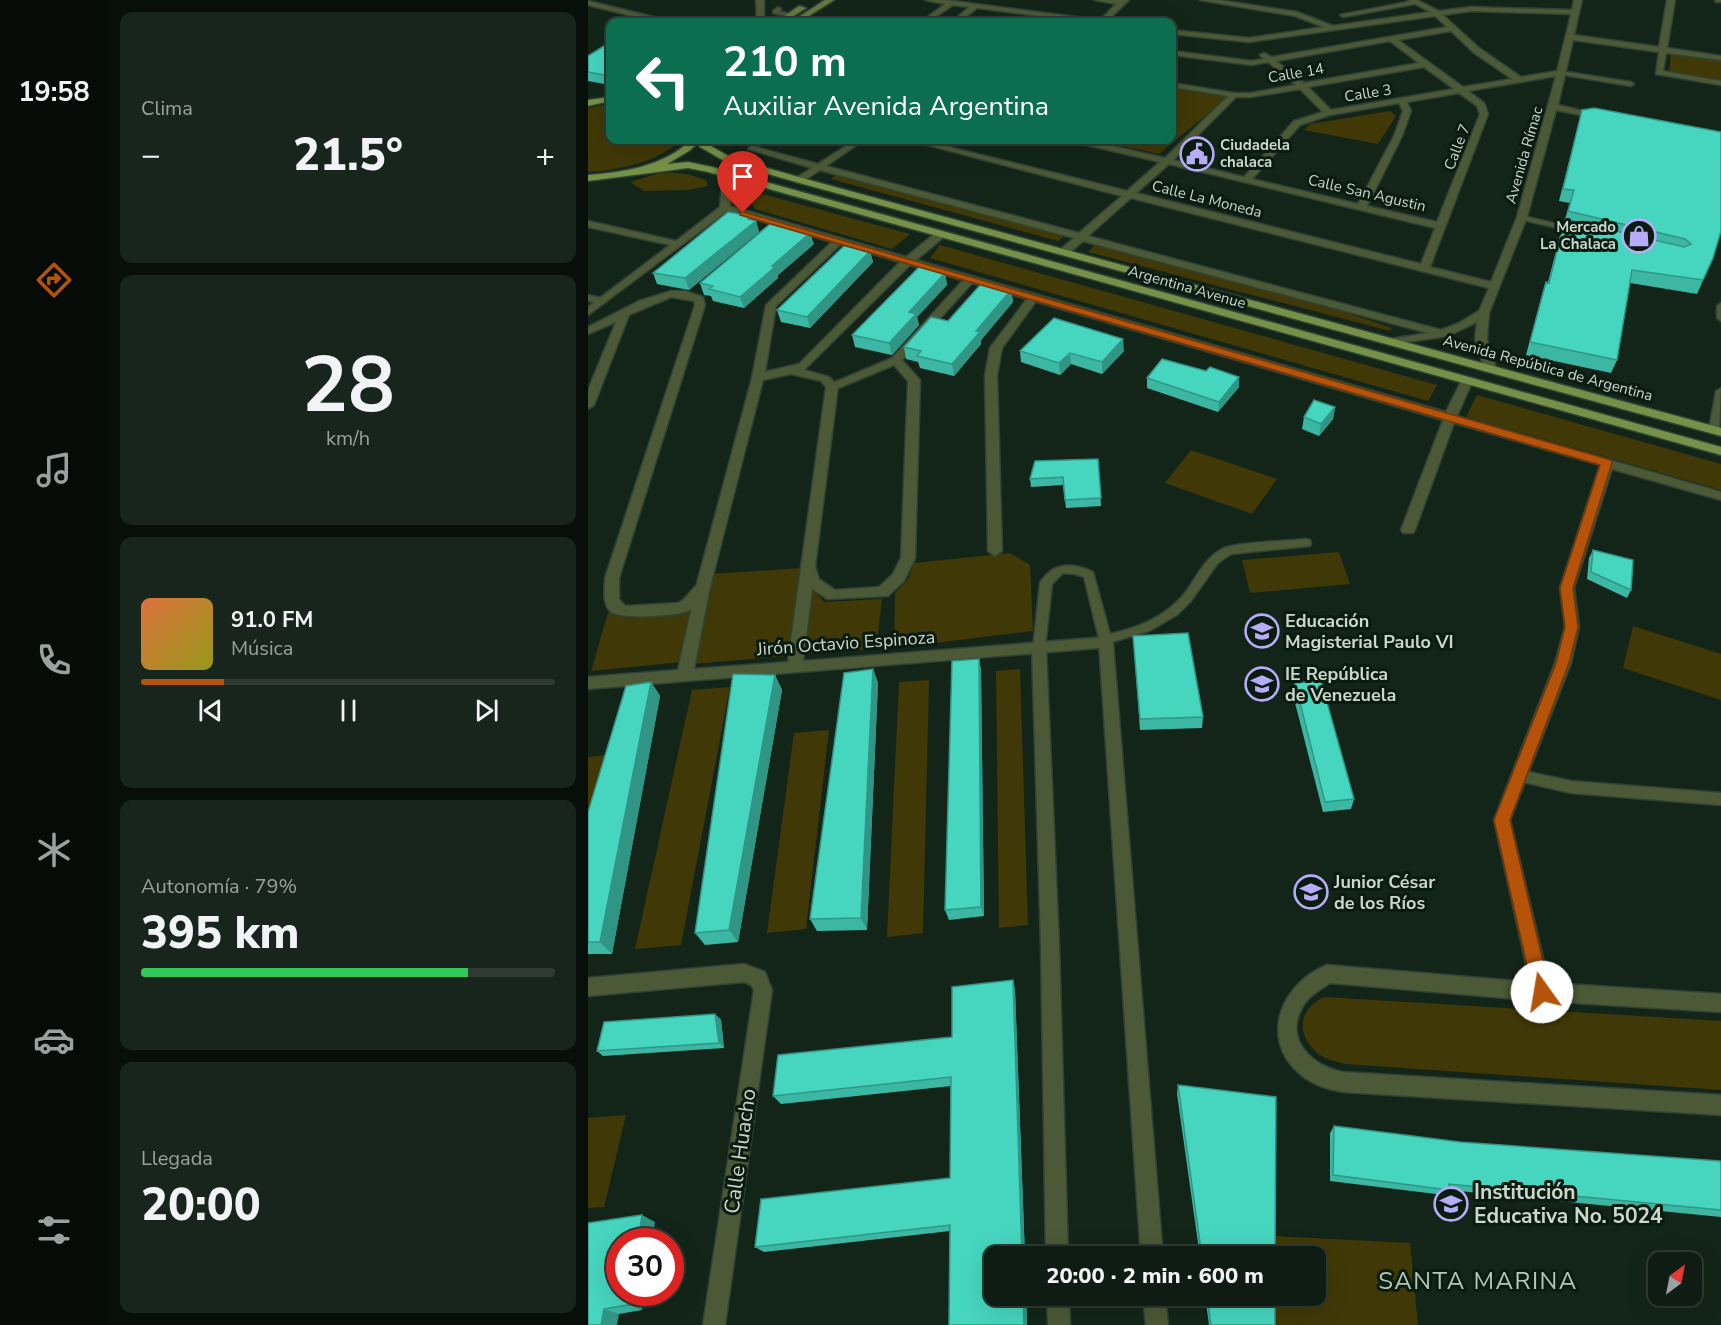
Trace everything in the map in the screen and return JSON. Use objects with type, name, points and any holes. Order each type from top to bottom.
[{"type":"main road","points":[[794,18],[815,0]]},
{"type":"main road","points":[[795,18],[830,0]]},
{"type":"main road","points":[[588,104],[606,100]]},
{"type":"main road","points":[[589,178],[644,169],[680,153],[691,144]]},
{"type":"main road","name":"Argentina Avenue","points":[[703,144],[729,160],[799,180],[1394,341]]},
{"type":"main road","name":"Argentina Avenue","points":[[644,169],[688,165],[738,177],[1721,451]]},
{"type":"main road","name":"Avenida República de Argentina","points":[[1394,341],[1717,431]]},
{"type":"street","points":[[760,0],[771,9],[764,18]]},
{"type":"street","points":[[929,0],[951,3],[966,2],[1016,15],[1044,18]]},
{"type":"street","points":[[1099,0],[1124,2]]},
{"type":"street","points":[[1204,0],[1297,14],[1332,28]]},
{"type":"street","name":"Avenida Rímac","points":[[1490,368],[1481,339],[1484,312],[1522,217],[1578,0]]},
{"type":"street","points":[[1671,0],[1659,72],[1721,83]]},
{"type":"street","points":[[1415,1],[1435,12],[1476,50],[1519,80]]},
{"type":"street","points":[[1106,18],[1124,2]]},
{"type":"street","points":[[590,3],[648,18]]},
{"type":"street","points":[[930,18],[951,3]]},
{"type":"street","points":[[960,18],[975,6]]},
{"type":"street","points":[[1176,32],[1249,40],[1435,12],[1502,8],[1575,12]]},
{"type":"street","points":[[1176,54],[1242,64],[1453,28]]},
{"type":"street","points":[[1569,37],[1721,58]]},
{"type":"street","name":"Calle 7","points":[[1392,39],[1481,105],[1484,114],[1424,269]]},
{"type":"street","points":[[1249,40],[1301,85],[1329,113]]},
{"type":"street","name":"Calle 14","points":[[1176,86],[1234,95],[1251,95],[1425,63]]},
{"type":"street","name":"Calle 3","points":[[1246,180],[1297,123],[1329,113],[1560,73]]},
{"type":"street","points":[[1064,252],[1167,160],[1234,95]]},
{"type":"street","points":[[1360,207],[1398,136],[1407,111],[1403,102]]},
{"type":"street","points":[[1552,107],[1609,117]]},
{"type":"street","points":[[799,180],[854,144]]},
{"type":"street","name":"Calle La Moneda","points":[[928,144],[1495,286]]},
{"type":"street","name":"Calle San Agustin","points":[[1095,144],[1441,226]]},
{"type":"street","points":[[752,148],[1444,334]]},
{"type":"street","points":[[588,312],[725,208],[727,184],[738,177]]},
{"type":"street","points":[[725,208],[1721,496]]},
{"type":"street","points":[[588,224],[678,244]]},
{"type":"street","points":[[764,235],[778,224]]},
{"type":"street","points":[[794,371],[813,358],[908,261],[941,234]]},
{"type":"street","points":[[685,675],[703,587],[758,378],[771,305],[839,242]]},
{"type":"street","points":[[832,386],[896,360],[970,279]]},
{"type":"street","points":[[588,331],[654,298],[669,294],[696,292],[700,305],[612,578],[612,599],[615,607],[623,611],[680,608],[689,604],[703,587]]},
{"type":"street","points":[[995,551],[991,375],[996,348],[1034,297]]},
{"type":"street","points":[[588,298],[602,301]]},
{"type":"street","points":[[1394,341],[1444,334],[1467,324],[1484,312]]},
{"type":"street","points":[[588,405],[624,315]]},
{"type":"street","points":[[808,564],[813,582],[832,595],[883,592],[899,577],[908,558],[914,380],[896,360]]},
{"type":"street","points":[[758,378],[768,372],[794,371],[825,379],[832,386]]},
{"type":"street","points":[[1408,530],[1450,417],[1467,380]]},
{"type":"street","points":[[795,667],[832,386]]},
{"type":"street","points":[[1542,992],[1502,820],[1563,663],[1572,627],[1567,588],[1607,463]]},
{"type":"street","points":[[1106,641],[1151,1246]]},
{"type":"street","name":"Jirón Octavio Espinoza","points":[[588,683],[1106,641]]},
{"type":"street","points":[[1039,648],[1058,1246]]},
{"type":"street","name":"Calle Huacho","points":[[588,987],[744,973],[758,978],[763,990],[714,1325]]},
{"type":"street","points":[[1721,1003],[1542,992],[1327,974],[1296,999],[1288,1015],[1288,1037],[1297,1057],[1316,1074],[1342,1082],[1721,1105]]},
{"type":"street","points":[[1058,1306],[1059,1325]]},
{"type":"street","points":[[1155,1306],[1157,1325]]},
{"type":"lane","points":[[1343,15],[1415,1]]},
{"type":"lane","points":[[771,9],[791,18]]},
{"type":"lane","points":[[1560,73],[1631,84]]},
{"type":"lane","points":[[1522,217],[1593,235]]},
{"type":"lane","points":[[1721,306],[1721,318]]},
{"type":"lane","points":[[1717,431],[1721,391]]},
{"type":"lane","points":[[1039,648],[1046,583],[1051,574],[1062,568],[1077,569],[1089,574],[1106,641],[1136,633],[1181,605],[1218,555],[1229,550],[1306,543]]},
{"type":"lane","points":[[1519,776],[1571,787],[1721,799]]},
{"type":"shaded area","points":[[1671,54],[1721,61],[1721,80],[1669,72]]},
{"type":"shaded area","points":[[1176,90],[1228,97],[1176,140]]},
{"type":"shaded area","points":[[606,105],[606,144],[677,144],[661,154],[638,163],[588,172],[588,108]]},
{"type":"shaded area","points":[[1390,111],[1396,116],[1378,144],[1304,130],[1310,124]]},
{"type":"shaded area","points":[[1113,144],[1171,144],[1159,154]]},
{"type":"shaded area","points":[[663,172],[687,174],[706,180],[708,186],[688,190],[644,191],[630,182]]},
{"type":"shaded area","points":[[836,174],[1064,236],[1058,241],[831,179]]},
{"type":"shaded area","points":[[751,191],[910,234],[892,249],[755,209],[747,195]]},
{"type":"shaded area","points":[[1096,244],[1321,304],[1392,328],[1390,331],[1088,252]]},
{"type":"shaded area","points":[[940,245],[1437,385],[1428,401],[930,258]]},
{"type":"shaded area","points":[[1477,395],[1721,464],[1721,490],[1466,417]]},
{"type":"shaded area","points":[[1191,450],[1277,479],[1252,514],[1165,483]]},
{"type":"shaded area","points":[[1339,552],[1350,584],[1250,593],[1242,560]]},
{"type":"shaded area","points":[[1010,553],[1030,565],[1033,631],[894,648],[895,593],[908,579],[914,563]]},
{"type":"shaded area","points":[[802,568],[788,656],[692,664],[712,574]]},
{"type":"shaded area","points":[[810,586],[824,602],[882,599],[876,649],[798,654]]},
{"type":"shaded area","points":[[693,610],[681,662],[591,671],[608,613]]},
{"type":"shaded area","points":[[1633,626],[1721,654],[1721,700],[1623,668]]},
{"type":"shaded area","points":[[1020,669],[1028,925],[999,928],[996,671]]},
{"type":"shaded area","points":[[929,680],[923,933],[887,937],[899,682]]},
{"type":"shaded area","points":[[730,687],[681,945],[635,949],[692,690]]},
{"type":"shaded area","points":[[829,730],[806,929],[767,933],[794,733]]},
{"type":"shaded area","points":[[606,755],[588,817],[588,757]]},
{"type":"shaded area","points":[[1324,997],[1721,1021],[1721,1090],[1346,1064],[1318,1054],[1305,1036],[1303,1021],[1305,1014],[1309,1008]]},
{"type":"shaded area","points":[[626,1115],[604,1207],[588,1208],[588,1118]]},
{"type":"shaded area","points":[[1273,1236],[1410,1243],[1418,1325],[1275,1325],[1274,1306],[1326,1306],[1326,1246],[1273,1246]]},
{"type":"building","points":[[606,45],[606,75],[588,72],[588,56]]},
{"type":"building","points":[[1594,108],[1721,132],[1721,231],[1713,258],[1703,280],[1632,270],[1617,360],[1530,342],[1546,282],[1549,283],[1565,219],[1684,247],[1691,244],[1685,239],[1568,211],[1574,190],[1563,189],[1582,110]]},
{"type":"building","points":[[728,212],[752,216],[748,219],[756,221],[685,278],[653,273]]},
{"type":"building","points":[[770,224],[810,233],[740,297],[709,289],[713,286],[700,283]]},
{"type":"building","points":[[844,246],[870,251],[807,317],[777,310]]},
{"type":"building","points":[[919,267],[945,273],[909,312],[916,314],[889,343],[852,335]]},
{"type":"building","points":[[981,284],[1011,290],[976,331],[980,332],[952,364],[917,356],[921,351],[904,347],[931,317],[948,321]]},
{"type":"building","points":[[1054,318],[1123,339],[1102,362],[1070,353],[1059,363],[1020,351]]},
{"type":"building","points":[[1162,359],[1206,371],[1210,367],[1239,377],[1219,402],[1147,378]]},
{"type":"building","points":[[1314,400],[1335,407],[1321,424],[1304,417]]},
{"type":"building","points":[[1098,459],[1101,498],[1065,500],[1063,477],[1030,479],[1035,461]]},
{"type":"building","points":[[1593,550],[1633,560],[1631,590],[1591,572]]},
{"type":"building","points":[[1188,633],[1203,717],[1140,719],[1133,636]]},
{"type":"building","points":[[979,659],[981,907],[945,910],[952,661]]},
{"type":"building","points":[[873,669],[861,918],[810,919],[844,673]]},
{"type":"building","points":[[733,674],[775,675],[729,930],[695,933]]},
{"type":"building","points":[[1321,681],[1354,799],[1325,802],[1295,683]]},
{"type":"building","points":[[651,682],[600,942],[588,942],[588,812],[626,686]]},
{"type":"building","points":[[1013,980],[1022,1246],[984,1246],[984,1306],[1023,1306],[1024,1325],[949,1325],[950,1225],[755,1247],[761,1199],[950,1178],[951,1077],[773,1096],[778,1055],[952,1037],[952,987]]},
{"type":"building","points":[[715,1014],[719,1043],[597,1051],[604,1022]]},
{"type":"building","points":[[1178,1085],[1276,1097],[1275,1246],[1200,1246]]},
{"type":"building","points":[[1334,1126],[1460,1142],[1720,1161],[1721,1210],[1449,1184],[1449,1190],[1333,1175]]},
{"type":"building","points":[[642,1215],[640,1228],[606,1228],[606,1306],[622,1306],[604,1309],[601,1325],[588,1325],[588,1223]]},
{"type":"building","points":[[1208,1306],[1275,1306],[1275,1325],[1211,1325]]},
{"type":"place","name":"Ciudadela chalaca","points":[[1197,154]]},
{"type":"place","name":"Mercado La Chalaca","points":[[1639,236]]},
{"type":"place","name":"Educación Magisterial Paulo VI","points":[[1262,631]]},
{"type":"place","name":"IE República de Venezuela","points":[[1262,684]]},
{"type":"place","name":"Junior César de los Ríos","points":[[1311,892]]},
{"type":"place","name":"Institución Educativa No. 5024","points":[[1451,1204]]},
{"type":"district","name":"SANTA MARINA","points":[[1478,1281]]},
{"type":"route","points":[[743,213],[1607,463],[1570,574],[1567,588],[1572,627],[1563,663],[1502,820],[1542,992]]}]
